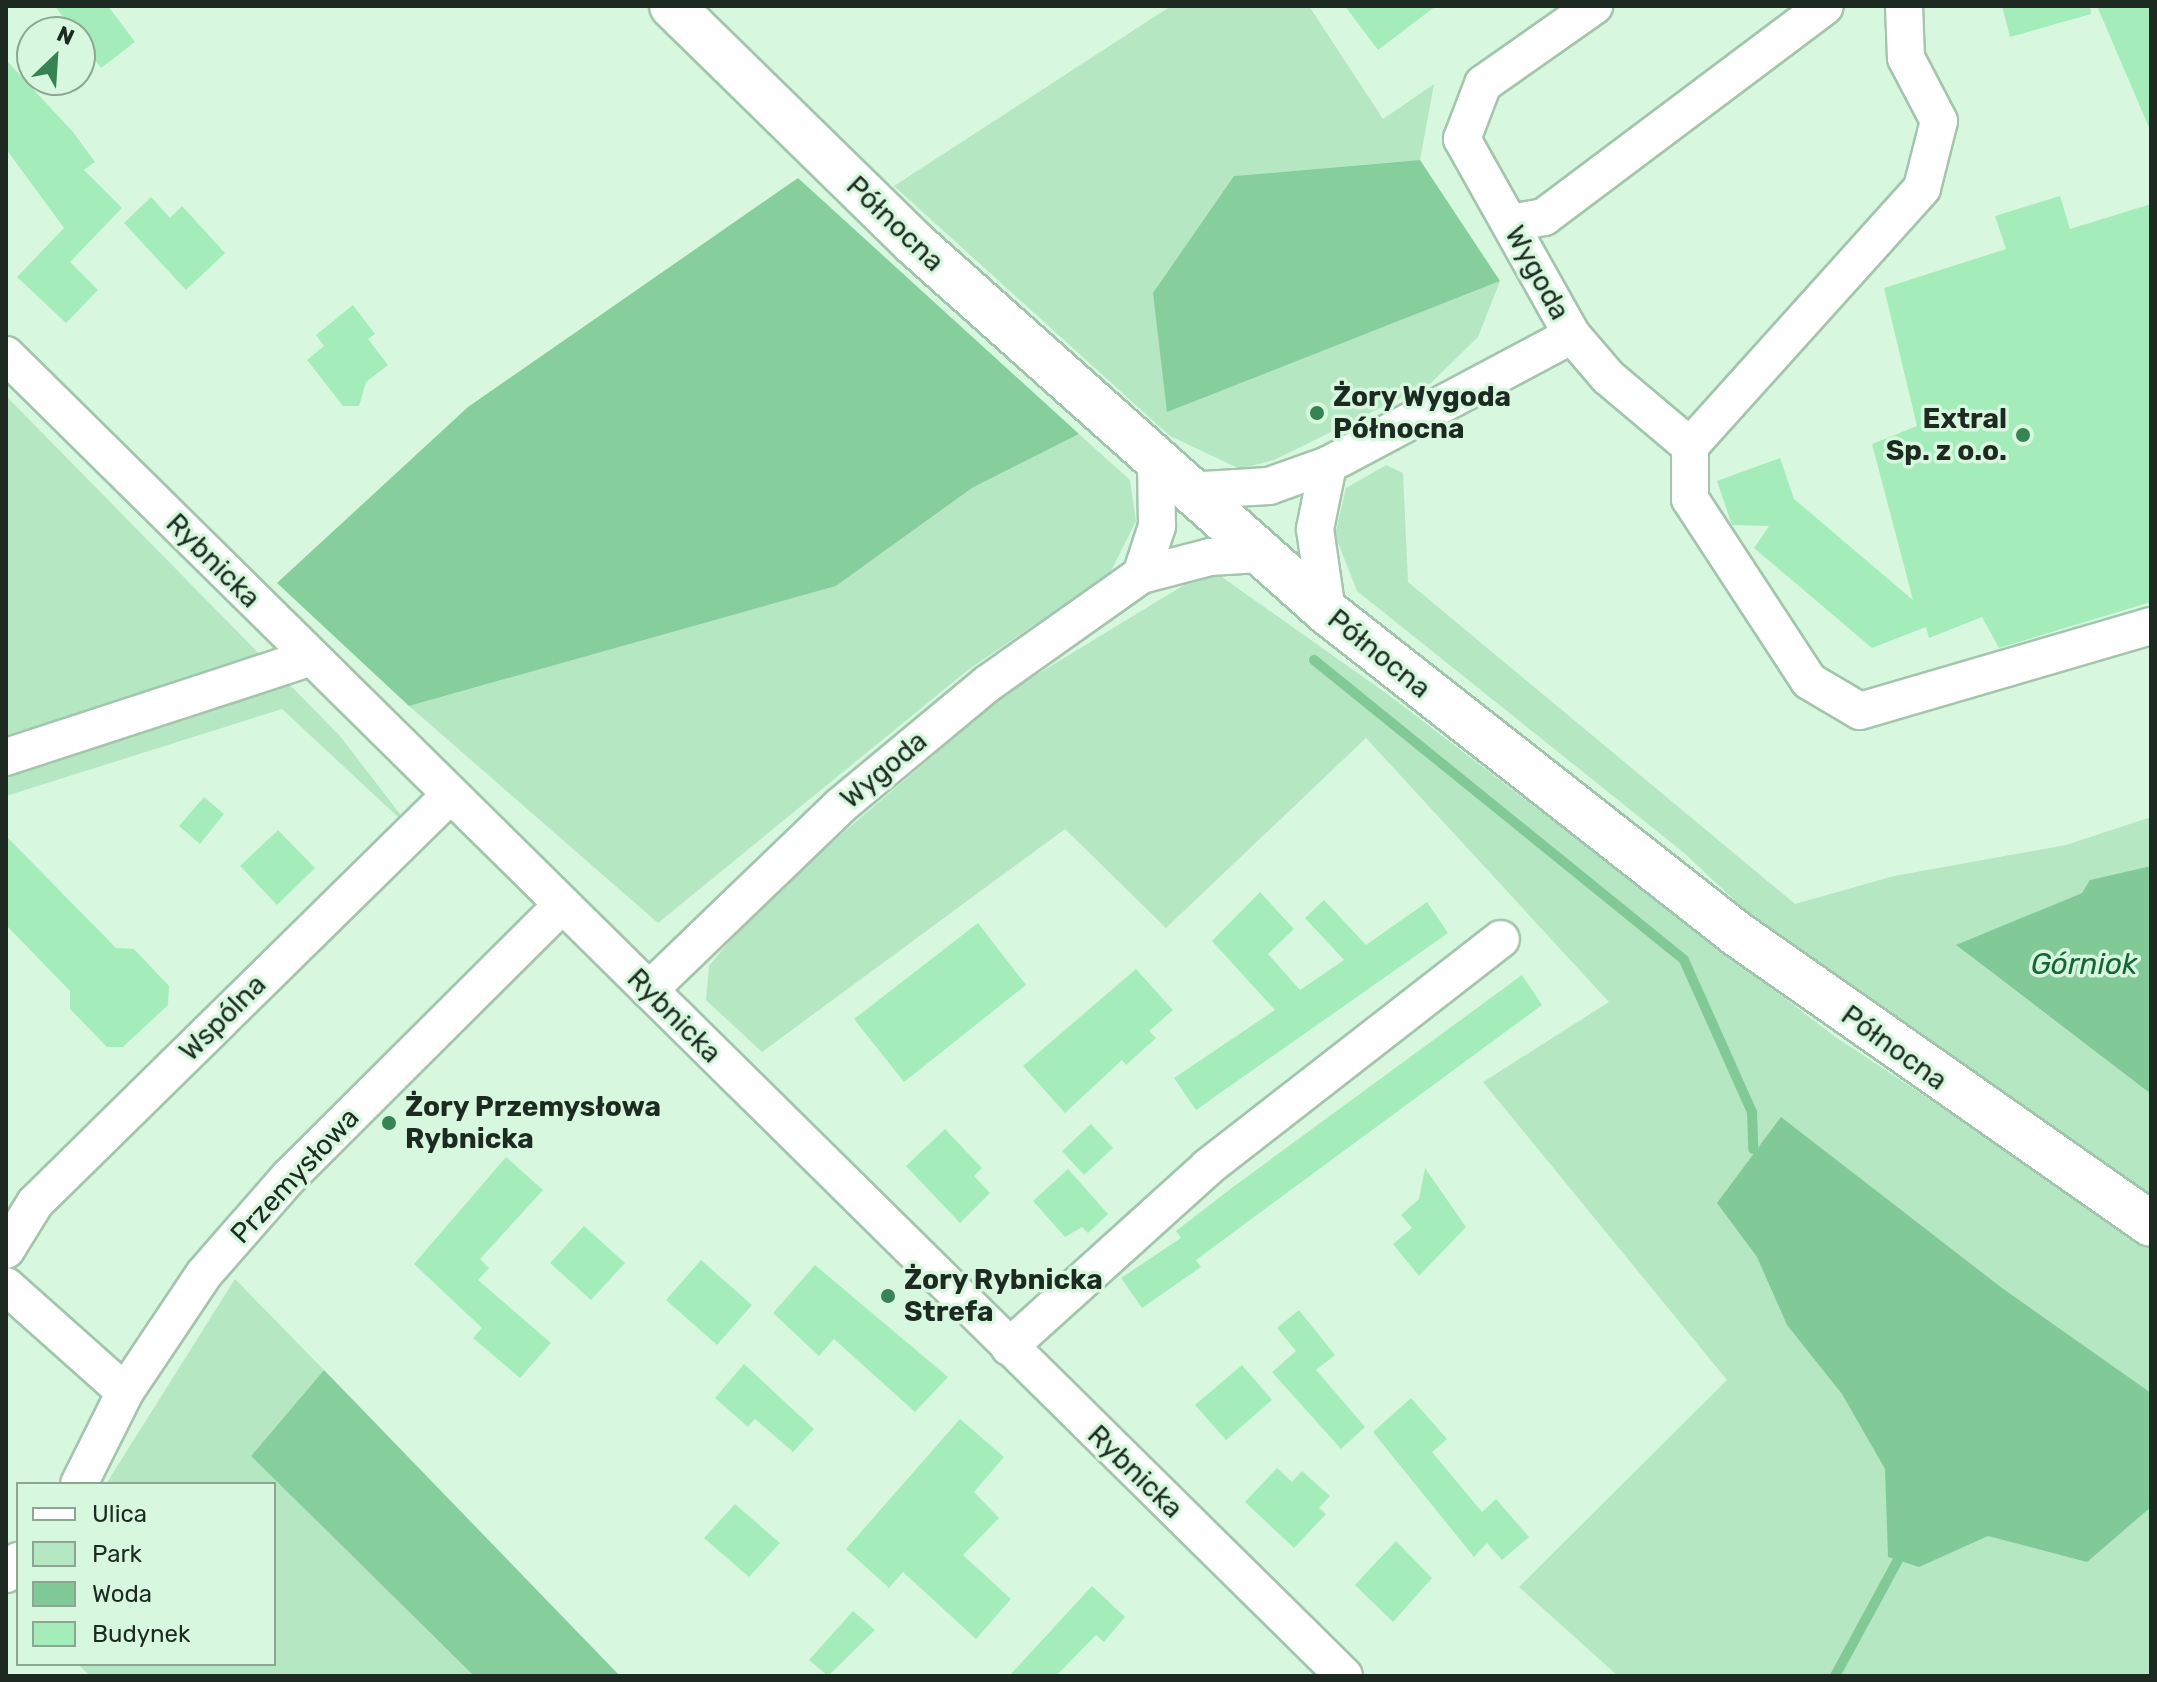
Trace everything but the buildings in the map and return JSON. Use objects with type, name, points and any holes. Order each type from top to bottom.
[{"type":"main road","name":"Północna","points":[[672,6],[903,233],[1172,478],[1327,612],[1711,915],[2151,1224]]},
{"type":"street","name":"Wygoda","points":[[1172,478],[1269,486],[1328,465],[1572,335],[1462,139],[1483,84],[1594,6]]},
{"type":"street","points":[[1510,223],[1544,217],[1825,6]]},
{"type":"street","points":[[1904,6],[1906,58],[1939,121],[1922,188],[1690,446],[1690,499],[1809,681],[1860,711],[2151,626]]},
{"type":"street","points":[[1572,335],[1608,377],[1690,446]]},
{"type":"street","name":"Rybnicka","points":[[6,355],[309,658],[1344,1676]]},
{"type":"street","points":[[1327,612],[1315,529],[1328,465]]},
{"type":"street","points":[[1141,575],[1172,478]]},
{"type":"street","points":[[1141,575],[1210,557],[1258,554]]},
{"type":"street","name":"Wygoda","points":[[649,990],[840,806],[987,684],[1141,575]]},
{"type":"street","points":[[6,757],[309,658]]},
{"type":"street","name":"Wspólna","points":[[6,1250],[35,1203],[450,795]]},
{"type":"street","name":"Przemysłowa","points":[[80,1482],[125,1392],[204,1274],[289,1177],[562,905]]},
{"type":"street","points":[[1009,1347],[1208,1167],[1501,939]]},
{"type":"street","points":[[6,1286],[125,1392]]},
{"type":"green space","points":[[1171,6],[1309,6],[1383,119],[1434,84],[1420,160],[1234,176],[1167,411],[1500,281],[1478,337],[1431,383],[1274,460],[1240,469],[1170,436],[894,186]]},
{"type":"green space","points":[[6,396],[340,736],[413,831],[282,709],[6,796]]},
{"type":"green space","points":[[1079,434],[1130,480],[1136,521],[1110,573],[968,670],[658,923],[409,706],[836,586],[972,488]]},
{"type":"green space","points":[[1386,465],[1403,473],[1408,582],[1795,904],[1894,876],[2066,845],[2151,817],[2151,866],[2091,880],[2082,893],[1957,946],[2151,1094],[2151,1202],[1761,925],[1683,852],[1357,591],[1335,535],[1346,488]]},
{"type":"green space","points":[[1219,575],[1390,696],[1834,1036],[2151,1246],[2151,1676],[1618,1676],[1519,1587],[1727,1380],[1483,1082],[1609,1002],[1366,738],[1166,928],[1065,829],[762,1052],[706,1000],[709,966],[763,901],[1008,692],[1184,585]]},
{"type":"green space","points":[[235,1279],[324,1370],[251,1456],[474,1676],[90,1676],[80,1666],[276,1666],[276,1482],[107,1482]]},
{"type":"shaded area","points":[[1420,160],[1500,281],[1167,412],[1153,293],[1234,176]]},
{"type":"shaded area","points":[[798,178],[1079,434],[972,488],[836,586],[409,706],[277,583],[468,407]]},
{"type":"shaded area","points":[[324,1370],[620,1676],[474,1676],[251,1456]]},
{"type":"water","name":"Górniok","points":[[2151,866],[2151,1094],[1956,945],[2082,893],[2090,880]]},
{"type":"water","points":[[1781,1117],[2002,1288],[2151,1393],[2151,1507],[2087,1562],[1988,1536],[1919,1567],[1888,1557],[1885,1469],[1842,1394],[1787,1325],[1757,1257],[1717,1203]]},
{"type":"waterway","points":[[1314,660],[1684,960],[1752,1112],[1753,1149]]},
{"type":"waterway","points":[[1835,1676],[1898,1560]]},
{"type":"place","name":"Żory Wygoda Północna","points":[[1317,413]]},
{"type":"place","name":"Extral Sp. z o.o.","points":[[2023,435]]},
{"type":"place","name":"Żory Przemysłowa Rybnicka","points":[[389,1123]]},
{"type":"place","name":"Żory Rybnicka Strefa","points":[[888,1296]]}]
